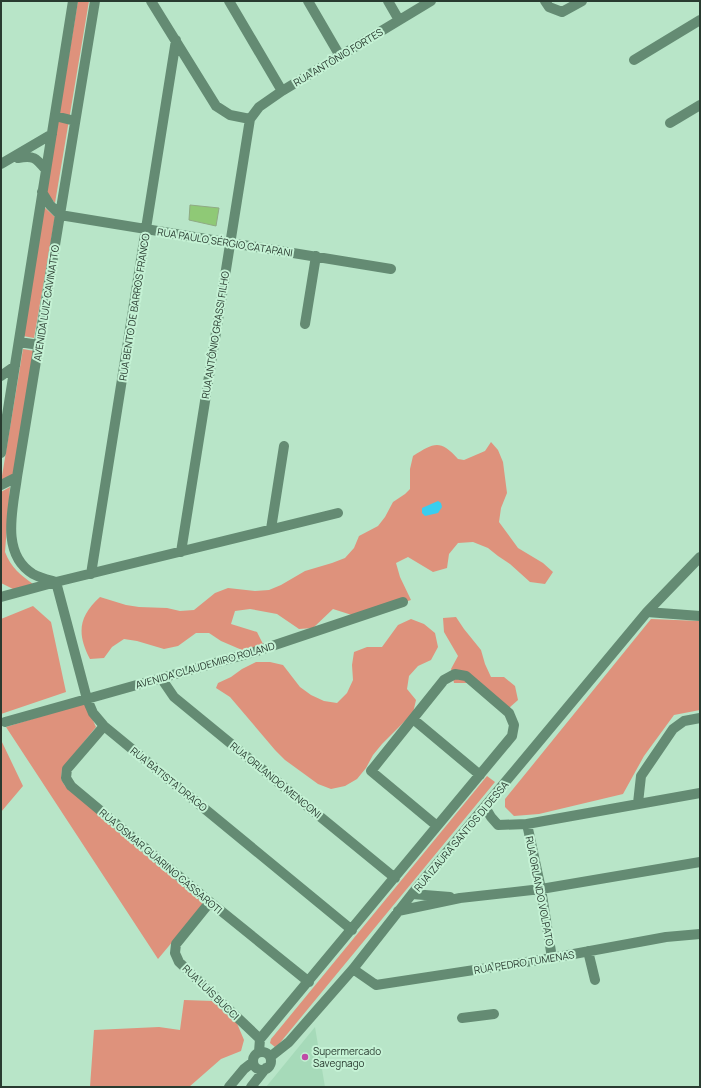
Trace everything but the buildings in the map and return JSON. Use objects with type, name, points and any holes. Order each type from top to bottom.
[{"type":"street","name":"AVENIDA LUIZ CAVINATTO","points":[[1,453],[4,417],[19,342],[73,1]]},
{"type":"street","name":"AVENIDA LUIZ CAVINATTO","points":[[56,582],[34,574],[21,564],[13,546],[11,527],[95,1]]},
{"type":"street","points":[[152,1],[216,106],[230,114],[250,119]]},
{"type":"street","points":[[229,1],[282,91]]},
{"type":"street","points":[[308,1],[340,56]]},
{"type":"street","points":[[388,1],[399,20]]},
{"type":"street","name":"RUA ANTÔNIO FORTES","points":[[250,119],[259,107],[282,91],[431,1]]},
{"type":"street","points":[[547,4],[562,12],[582,1]]},
{"type":"street","points":[[634,60],[700,20]]},
{"type":"street","name":"RUA BENTO DE BARROS FRANCO","points":[[91,574],[176,40]]},
{"type":"street","points":[[670,123],[700,105]]},
{"type":"street","points":[[55,116],[75,121]]},
{"type":"street","name":"RUA ANTÔNIO GRASSI FILHO","points":[[180,552],[250,119]]},
{"type":"street","points":[[1,164],[12,159],[52,134]]},
{"type":"street","points":[[12,159],[29,156],[36,158],[46,170]]},
{"type":"street","points":[[42,192],[50,205],[60,215]]},
{"type":"street","name":"RUA PAULO SÉRGIO CATAPANI","points":[[60,215],[391,269]]},
{"type":"street","points":[[305,324],[316,256]]},
{"type":"street","points":[[19,342],[39,345]]},
{"type":"street","points":[[1,376],[15,366]]},
{"type":"street","points":[[271,529],[284,446]]},
{"type":"street","points":[[1,485],[18,477]]},
{"type":"street","points":[[1,597],[56,582],[338,513]]},
{"type":"street","name":"RUA IZAURA SANTOS DI DESSA","points":[[270,1057],[289,1042],[353,969],[412,894],[647,612],[700,557]]},
{"type":"street","name":"RUA BATISTA DRAGO","points":[[56,582],[87,699],[93,713],[104,726],[352,930]]},
{"type":"street","points":[[1,587],[14,593]]},
{"type":"street","name":"AVENIDA CLAUDEMIRO ROLAND","points":[[5,722],[254,652],[403,602]]},
{"type":"street","points":[[647,612],[700,616]]},
{"type":"street","points":[[260,1052],[260,1039],[512,736],[514,725],[509,713],[466,676],[455,674],[444,680],[371,771],[437,826]]},
{"type":"street","name":"RUA ORLANDO MENCONI","points":[[161,678],[174,697],[395,878]]},
{"type":"street","points":[[638,803],[641,776],[673,729],[684,721],[700,718]]},
{"type":"street","points":[[413,719],[480,775]]},
{"type":"street","name":"RUA OSMAR GUARINO CASSAROTI","points":[[104,726],[67,769],[66,778],[71,786],[308,982]]},
{"type":"street","points":[[485,807],[498,825],[527,824],[700,793]]},
{"type":"street","name":"RUA ORLANDO VOLPATO","points":[[527,824],[541,889],[552,958]]},
{"type":"street","points":[[398,911],[460,898],[541,889],[700,862]]},
{"type":"street","points":[[412,894],[460,898]]},
{"type":"street","name":"RUA LUÍS BUCCI","points":[[210,902],[176,944],[175,953],[180,962],[260,1039]]},
{"type":"street","name":"RUA PEDRO TUMENAS","points":[[353,969],[376,985],[552,958],[666,937],[700,934]]},
{"type":"street","points":[[588,951],[595,980]]},
{"type":"street","points":[[462,1018],[494,1014]]},
{"type":"street","points":[[251,1087],[271,1062],[270,1057],[264,1052],[260,1052]]},
{"type":"street","points":[[229,1087],[253,1062],[256,1054],[260,1052]]},
{"type":"street","points":[[253,1062],[258,1069],[266,1068]]},
{"type":"shaded area","points":[[78,1],[89,1],[55,203],[46,192]]},
{"type":"shaded area","points":[[44,207],[55,217],[34,338],[23,336]]},
{"type":"shaded area","points":[[23,349],[34,351],[13,475],[1,482]]},
{"type":"shaded area","points":[[491,442],[498,450],[503,462],[507,493],[501,508],[499,522],[518,548],[543,563],[553,572],[545,584],[530,582],[510,564],[488,548],[473,542],[458,543],[449,554],[447,568],[433,572],[408,557],[396,563],[400,577],[411,600],[358,617],[333,609],[313,628],[299,629],[277,614],[250,609],[235,611],[231,624],[257,632],[263,644],[250,651],[242,650],[221,641],[209,633],[196,633],[178,646],[164,649],[137,641],[124,639],[112,647],[104,658],[90,659],[83,642],[82,626],[87,612],[100,597],[126,605],[167,608],[180,611],[194,610],[215,593],[228,588],[255,591],[269,590],[305,571],[345,558],[354,548],[359,536],[378,526],[393,502],[410,489],[410,469],[413,456],[426,448],[437,445],[446,448],[458,459],[464,460],[485,451]]},
{"type":"shaded area","points":[[10,487],[5,552],[13,567],[33,584],[15,590],[1,583],[1,492]]},
{"type":"shaded area","points":[[33,606],[51,622],[66,692],[1,714],[1,619]]},
{"type":"shaded area","points":[[456,617],[481,650],[491,677],[504,677],[515,686],[518,700],[509,708],[468,683],[454,683],[451,669],[458,656],[444,632],[443,618]]},
{"type":"shaded area","points":[[411,619],[424,624],[435,633],[438,647],[431,660],[418,666],[409,676],[407,689],[416,700],[413,713],[382,744],[357,779],[345,786],[331,789],[318,784],[285,760],[230,697],[216,688],[218,683],[256,662],[270,662],[283,665],[300,687],[311,695],[324,701],[337,703],[347,693],[353,680],[352,665],[354,652],[367,647],[382,647],[398,625]]},
{"type":"shaded area","points":[[651,619],[700,621],[700,710],[674,715],[644,756],[623,794],[539,814],[514,816],[505,807],[505,799]]},
{"type":"shaded area","points":[[85,703],[96,727],[62,769],[61,779],[65,786],[204,904],[158,959],[6,727]]},
{"type":"shaded area","points":[[1,740],[23,786],[1,812]]},
{"type":"shaded area","points":[[487,776],[495,782],[275,1047],[270,1043],[271,1039]]},
{"type":"shaded area","points":[[184,1000],[213,1001],[236,1021],[244,1040],[241,1051],[221,1059],[189,1087],[90,1087],[94,1030],[159,1027],[180,1030]]},
{"type":"shaded area","name":"Supermercado Savegnago","points":[[315,1027],[325,1087],[266,1087]]},
{"type":"water","points":[[438,501],[441,503],[442,507],[438,513],[425,516],[422,513],[422,508]]},
{"type":"place","name":"Supermercado Savegnago","points":[[305,1057]]}]
